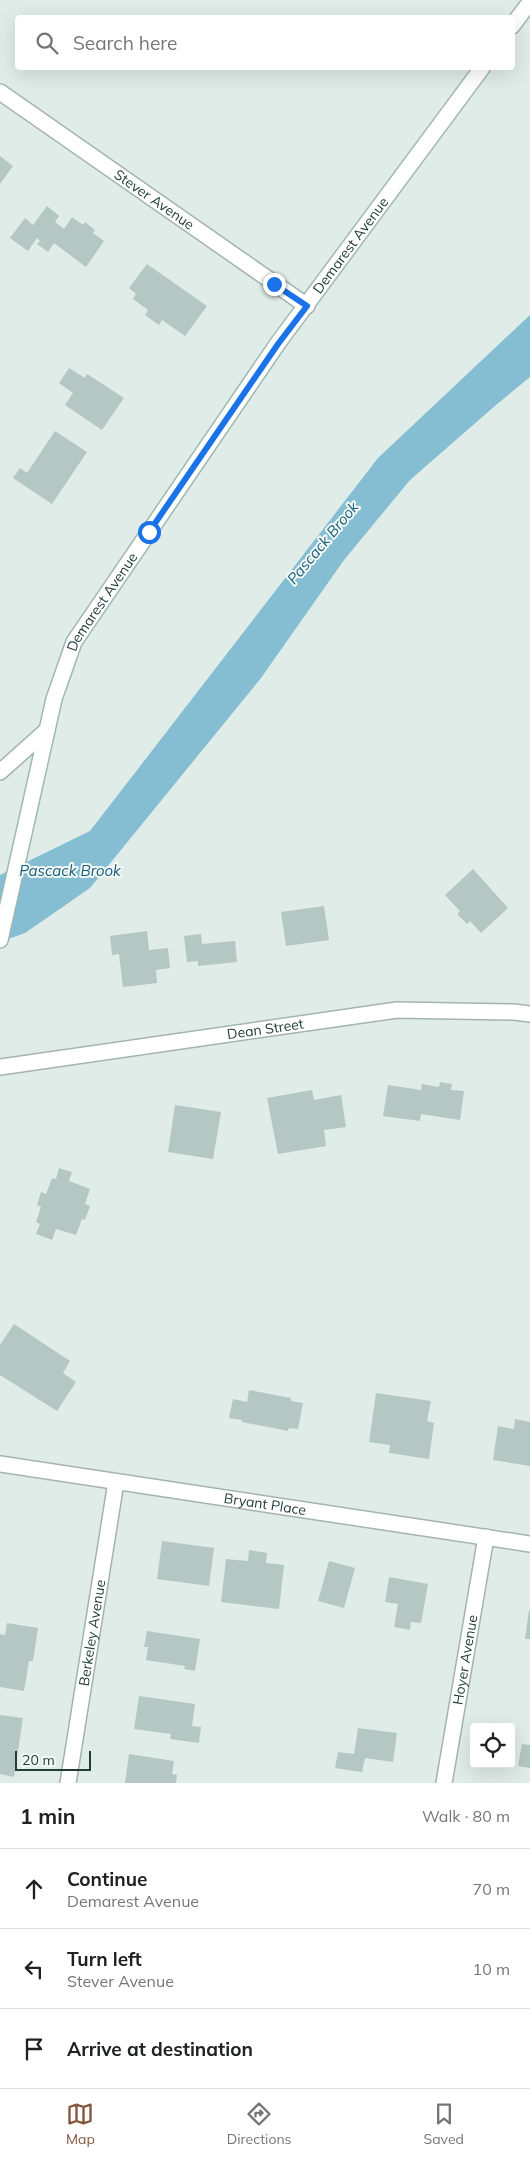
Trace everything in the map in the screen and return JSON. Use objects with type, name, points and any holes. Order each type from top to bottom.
[{"type":"street","points":[[515,22],[530,2]]},
{"type":"street","name":"Demarest Avenue","points":[[0,940],[54,699],[74,642],[278,344],[481,70]]},
{"type":"street","name":"Stever Avenue","points":[[0,92],[307,306]]},
{"type":"street","points":[[0,772],[47,730]]},
{"type":"street","name":"Dean Street","points":[[0,1067],[397,1010],[514,1012],[530,1014]]},
{"type":"street","name":"Bryant Place","points":[[0,1464],[530,1544]]},
{"type":"street","name":"Berkeley Avenue","points":[[68,1783],[116,1482]]},
{"type":"street","name":"Hoyer Avenue","points":[[444,1783],[486,1537]]},
{"type":"water","name":"Pascack Brook","points":[[530,315],[530,377],[410,480],[344,560],[261,678],[90,888],[25,933],[0,942],[0,875],[90,831],[378,458]]},
{"type":"building","points":[[0,156],[13,166],[0,184]]},
{"type":"building","points":[[47,206],[59,216],[55,222],[64,229],[72,217],[83,225],[85,222],[95,230],[93,233],[104,241],[86,267],[54,243],[48,252],[37,244],[40,241],[37,238],[28,251],[10,238],[25,218],[33,225]]},
{"type":"building","points":[[147,264],[207,306],[185,336],[162,320],[159,325],[145,315],[148,310],[133,299],[136,294],[129,288]]},
{"type":"building","points":[[69,368],[85,378],[87,374],[124,398],[102,430],[65,405],[73,393],[59,383]]},
{"type":"building","points":[[55,431],[87,452],[52,504],[13,478],[20,468],[27,473]]},
{"type":"building","points":[[473,869],[508,908],[481,933],[470,921],[467,924],[457,914],[460,911],[445,895]]},
{"type":"building","points":[[324,906],[329,940],[286,946],[281,912]]},
{"type":"building","points":[[147,931],[149,950],[168,948],[170,968],[156,970],[157,983],[123,987],[119,954],[112,955],[110,936]]},
{"type":"building","points":[[201,934],[202,944],[235,941],[237,962],[198,966],[198,961],[187,962],[184,936]]},
{"type":"building","points":[[440,1082],[452,1084],[451,1090],[464,1091],[460,1120],[421,1114],[420,1121],[383,1116],[388,1085],[421,1090],[422,1084],[439,1087]]},
{"type":"building","points":[[312,1090],[314,1100],[341,1095],[346,1127],[324,1130],[326,1146],[278,1154],[267,1098]]},
{"type":"building","points":[[175,1105],[221,1112],[213,1159],[168,1152]]},
{"type":"building","points":[[59,1168],[72,1172],[69,1181],[90,1189],[85,1204],[90,1206],[85,1220],[82,1219],[76,1235],[56,1229],[52,1240],[36,1234],[40,1224],[36,1222],[41,1207],[37,1205],[41,1192],[46,1194],[52,1178],[56,1179]]},
{"type":"building","points":[[14,1324],[70,1361],[63,1373],[76,1382],[57,1411],[0,1375],[0,1345]]},
{"type":"building","points":[[249,1390],[291,1398],[291,1401],[303,1403],[298,1429],[289,1428],[288,1431],[229,1418],[233,1399],[247,1402]]},
{"type":"building","points":[[376,1393],[431,1401],[427,1421],[434,1423],[429,1459],[389,1453],[390,1445],[369,1442]]},
{"type":"building","points":[[515,1419],[530,1422],[530,1466],[493,1460],[498,1426],[514,1429]]},
{"type":"building","points":[[162,1541],[214,1548],[209,1586],[157,1579]]},
{"type":"building","points":[[249,1550],[267,1553],[266,1563],[284,1565],[279,1609],[221,1602],[226,1559],[248,1561]]},
{"type":"building","points":[[329,1561],[355,1568],[344,1608],[318,1601]]},
{"type":"building","points":[[389,1577],[428,1584],[421,1623],[411,1622],[410,1630],[394,1627],[398,1604],[385,1602]]},
{"type":"building","points":[[529,1610],[530,1639],[525,1639]]},
{"type":"building","points":[[7,1623],[38,1628],[33,1661],[29,1661],[24,1691],[0,1687],[0,1634],[5,1635]]},
{"type":"building","points":[[147,1631],[200,1639],[195,1671],[184,1669],[185,1666],[146,1660],[148,1647],[144,1647]]},
{"type":"building","points":[[139,1696],[195,1704],[192,1726],[201,1727],[199,1743],[170,1739],[171,1734],[134,1729]]},
{"type":"building","points":[[0,1715],[23,1718],[14,1777],[0,1774]]},
{"type":"building","points":[[358,1728],[397,1733],[393,1762],[365,1758],[362,1772],[335,1768],[338,1752],[354,1754]]},
{"type":"building","points":[[522,1744],[530,1745],[530,1768],[518,1766]]},
{"type":"building","points":[[129,1754],[174,1761],[172,1774],[177,1775],[176,1783],[125,1783]]},
{"type":"route","points":[[149,532],[278,344],[307,306],[274,284]]}]
